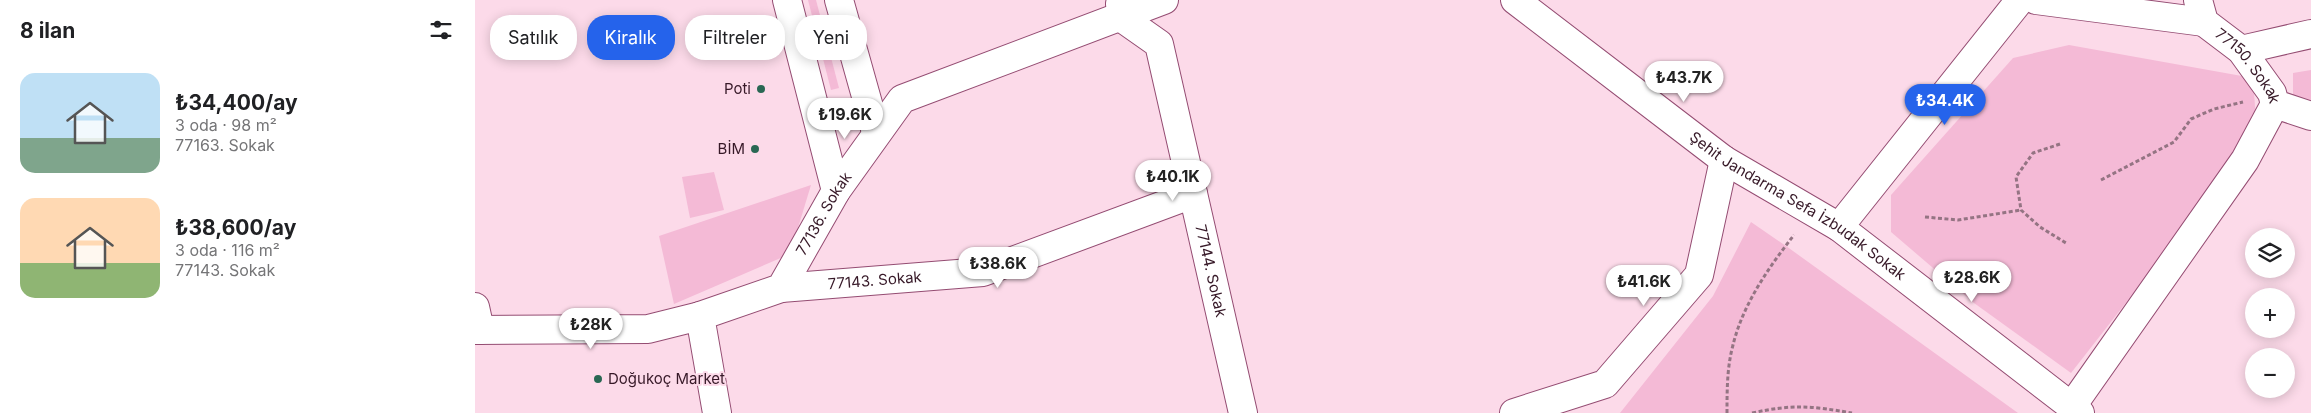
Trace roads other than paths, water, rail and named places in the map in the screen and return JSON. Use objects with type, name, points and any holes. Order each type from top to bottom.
[{"type":"street","points":[[787,0],[836,191]]},
{"type":"street","points":[[839,0],[876,132]]},
{"type":"street","name":"77136. Sokak","points":[[781,288],[836,191],[876,132],[902,99],[1121,9],[1164,0]]},
{"type":"street","name":"Şehit Jandarma Sefa İzbudak Sokak","points":[[1515,0],[1724,160],[1839,227],[2076,410]]},
{"type":"street","points":[[1839,227],[2020,0]]},
{"type":"street","points":[[2037,0],[2201,11]]},
{"type":"street","name":"77144. Sokak","points":[[1121,9],[1159,44],[1243,413]]},
{"type":"street","name":"77150. Sokak","points":[[2201,11],[2241,50],[2272,93],[2264,102],[2311,116]]},
{"type":"street","points":[[2241,50],[2311,34]]},
{"type":"street","points":[[2076,410],[2245,160],[2264,102]]},
{"type":"street","points":[[1513,413],[1605,384],[1699,276],[1724,160]]},
{"type":"street","name":"77143. Sokak","points":[[781,288],[983,272],[1193,194]]},
{"type":"street","points":[[477,322],[648,329],[700,316],[781,288]]},
{"type":"street","points":[[700,316],[717,413]]},
{"type":"place","name":"Poti","points":[[761,89]]},
{"type":"place","name":"BİM","points":[[755,149]]},
{"type":"place","name":"Doğukoç Market","points":[[598,379]]}]
